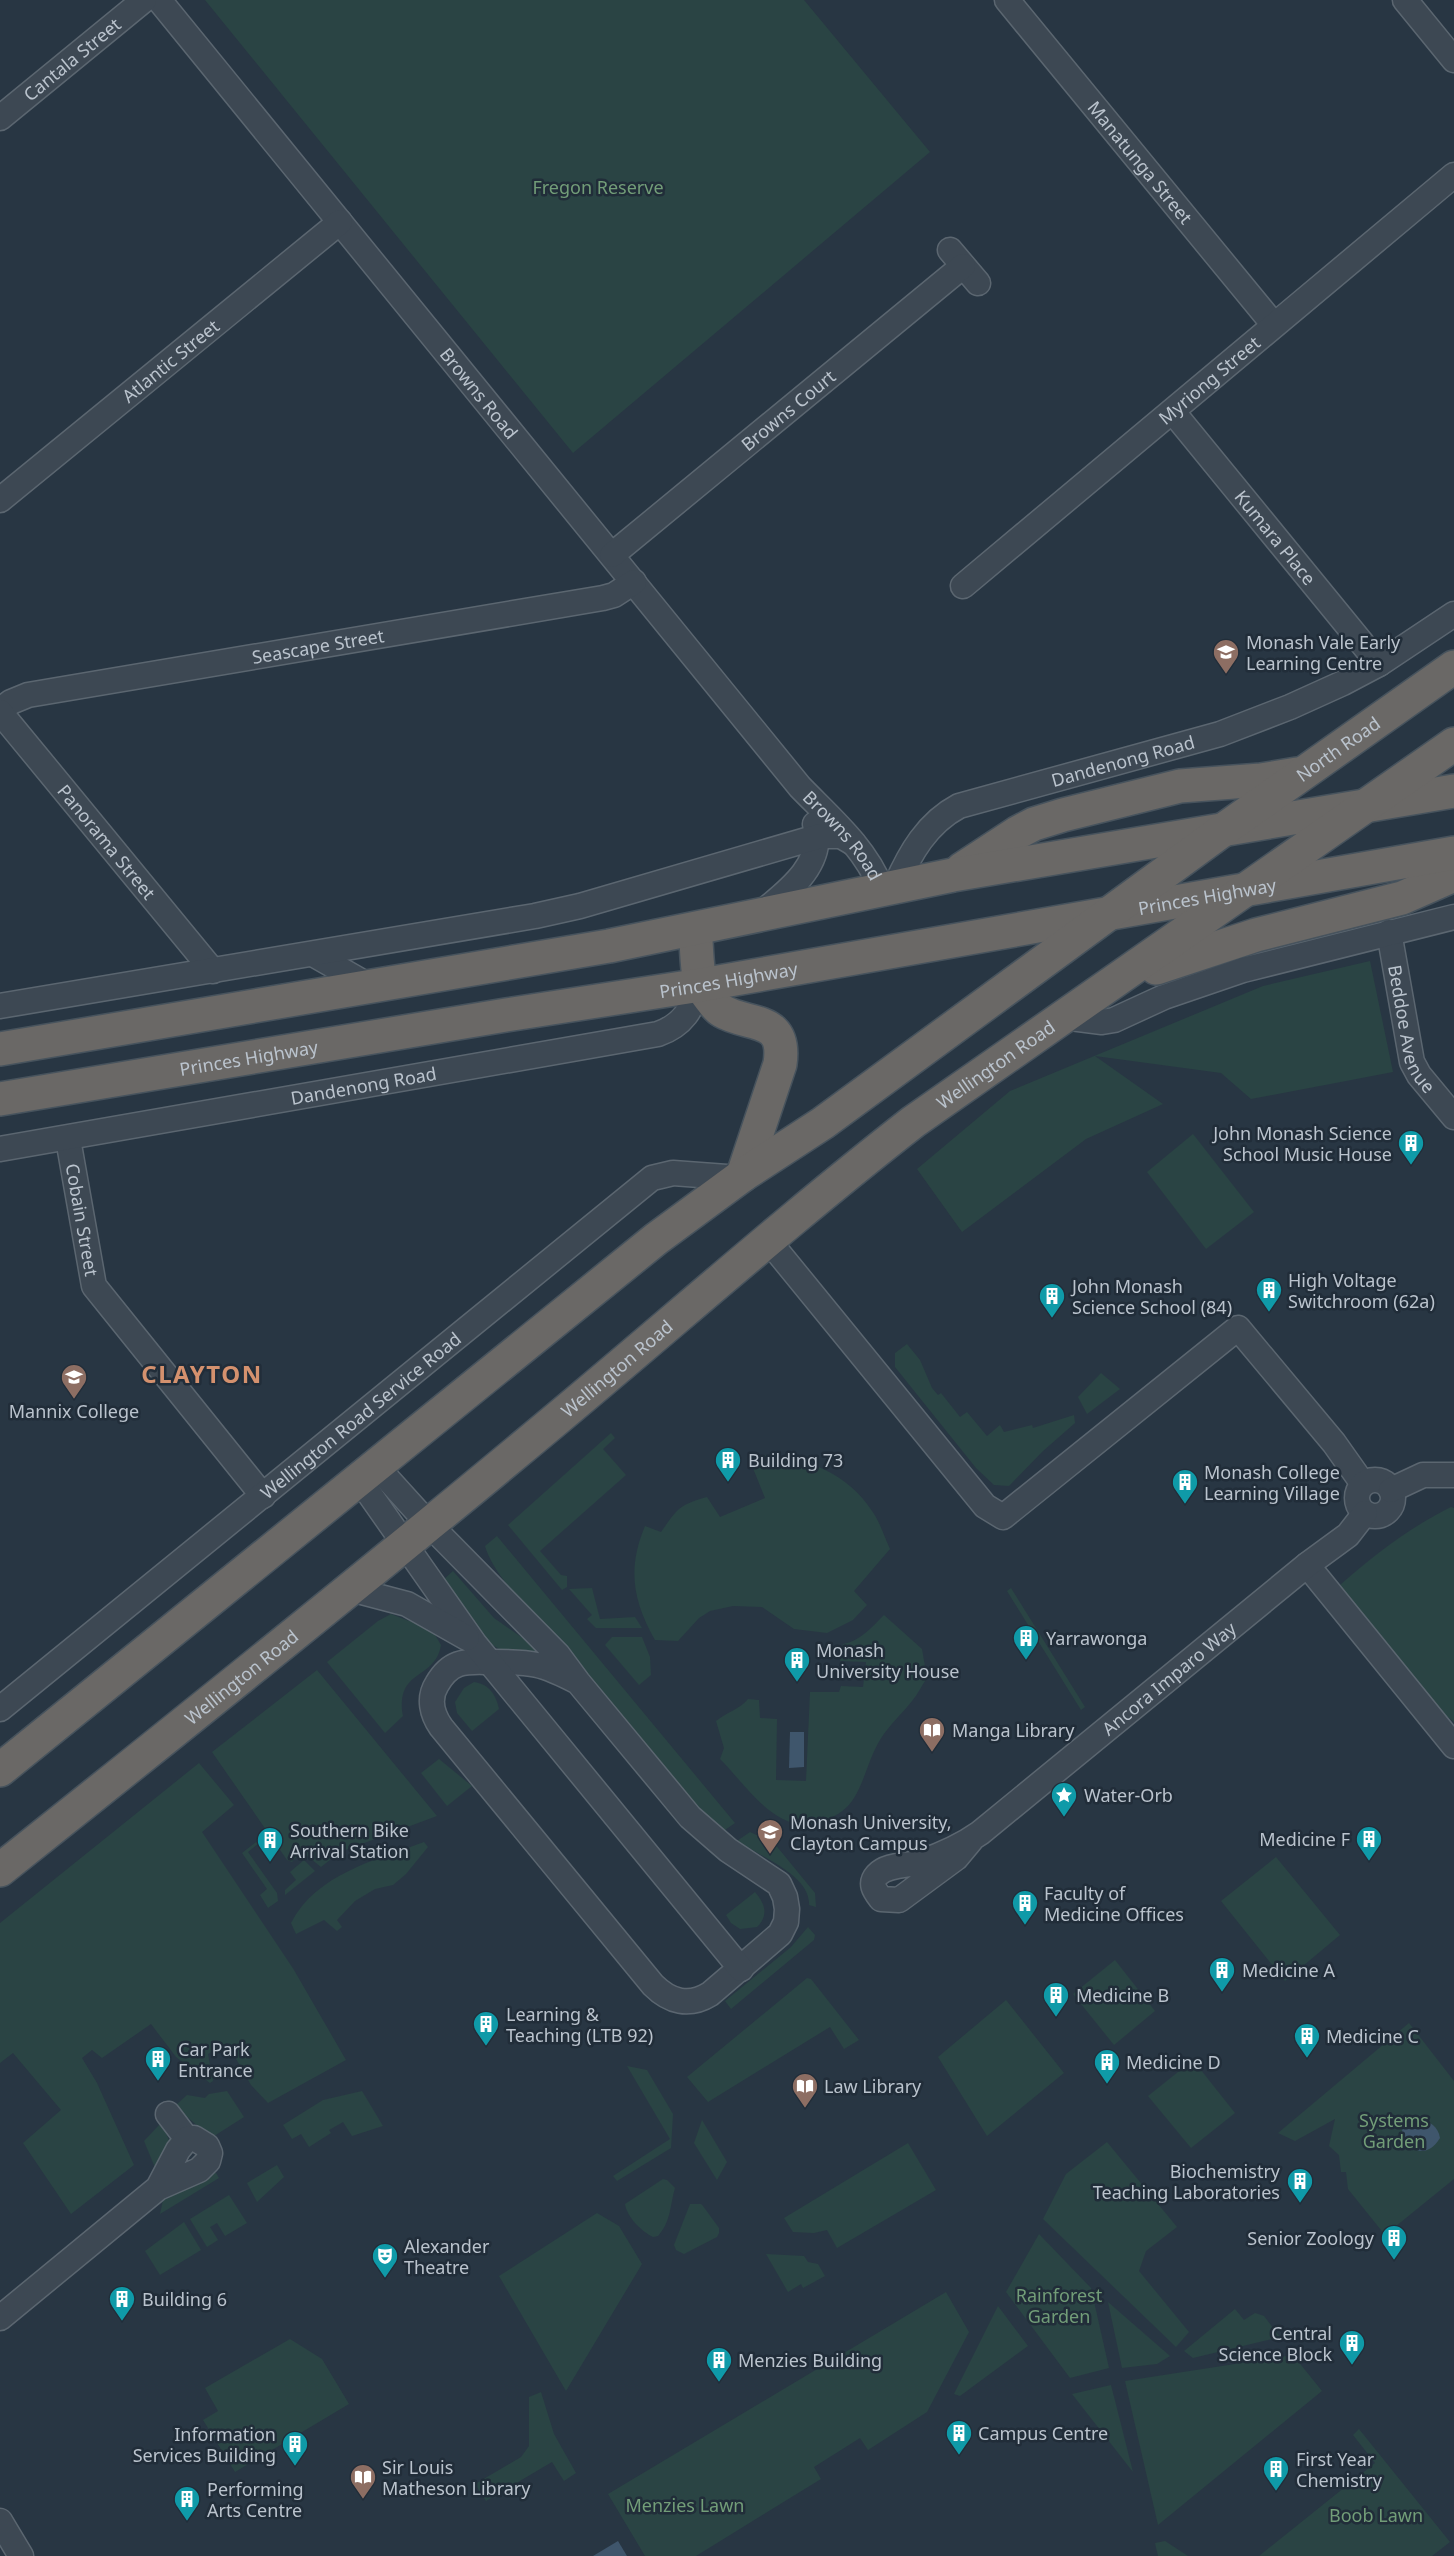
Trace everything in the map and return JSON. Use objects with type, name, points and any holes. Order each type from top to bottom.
[{"type":"highway","name":"North Road","points":[[1223,830],[1454,667]]},
{"type":"highway","points":[[1248,889],[1454,744]]},
{"type":"highway","points":[[953,875],[1017,833],[1034,824],[1063,815],[1180,786],[1267,779],[1303,773]]},
{"type":"highway","points":[[0,1049],[371,987],[695,929],[953,875],[1454,791]]},
{"type":"highway","points":[[0,1770],[625,1263],[742,1177],[823,1123],[1223,830]]},
{"type":"highway","name":"Princes Highway","points":[[0,1099],[701,985],[1454,853]]},
{"type":"highway","points":[[1107,987],[1209,948],[1402,898],[1454,875]]},
{"type":"highway","name":"Wellington Road","points":[[0,1870],[430,1525],[682,1315],[768,1240],[913,1122],[1248,889]]},
{"type":"highway","points":[[695,929],[701,985],[721,1011],[771,1029],[778,1037],[781,1048],[780,1064],[742,1177]]},
{"type":"highway","points":[[0,1779],[33,1744]]},
{"type":"street","name":"Cantala Street","points":[[0,118],[144,0]]},
{"type":"street","name":"Browns Road","points":[[159,0],[800,787],[854,843],[888,887]]},
{"type":"street","name":"Manatunga Street","points":[[1007,0],[1274,325]]},
{"type":"street","points":[[1405,0],[1454,60]]},
{"type":"street","name":"Myriong Street","points":[[963,586],[1454,175]]},
{"type":"street","name":"Atlantic Street","points":[[0,500],[340,222]]},
{"type":"street","name":"Browns Court","points":[[612,555],[964,266]]},
{"type":"street","name":"Kumara Place","points":[[1173,412],[1378,664]]},
{"type":"street","name":"Seascape Street","points":[[0,711],[11,702],[28,695],[603,598],[614,595],[634,582]]},
{"type":"street","points":[[1378,664],[1454,614]]},
{"type":"street","name":"Dandenong Road","points":[[888,887],[928,830],[940,818],[959,806],[1220,734],[1290,707],[1378,664]]},
{"type":"street","name":"Panorama Street","points":[[0,711],[213,971]]},
{"type":"street","name":"Browns Road","points":[[758,915],[804,873],[813,856],[816,837],[815,824],[800,787]]},
{"type":"street","points":[[0,1006],[535,916],[580,906],[816,837],[838,835],[854,843]]},
{"type":"street","points":[[1064,1017],[1102,1023],[1114,1020],[1212,980],[1389,932],[1454,918]]},
{"type":"street","name":"Beddoe Avenue","points":[[1389,932],[1412,1062],[1419,1075],[1454,1117]]},
{"type":"street","points":[[313,954],[371,987]]},
{"type":"street","name":"Dandenong Road","points":[[0,1149],[658,1035],[682,1021],[701,985]]},
{"type":"street","name":"Cobain Street","points":[[68,1138],[94,1286],[262,1496]]},
{"type":"street","name":"Wellington Road Service Road","points":[[4,1697],[262,1496],[652,1178],[673,1173],[742,1177]]},
{"type":"street","points":[[768,1240],[985,1506],[1002,1517],[1238,1328],[1334,1443],[1363,1484]]},
{"type":"street","points":[[367,1472],[430,1525],[553,1649],[690,1817],[728,1850],[768,1875],[781,1887],[787,1905],[787,1918],[775,1941],[710,1994],[694,2002],[676,2001],[661,1992],[435,1719],[432,1698],[438,1682],[456,1665],[469,1660],[518,1661],[538,1664],[578,1682]]},
{"type":"street","points":[[367,1472],[405,1545],[474,1643],[741,1969]]},
{"type":"street","points":[[1391,1490],[1423,1475],[1454,1475]]},
{"type":"street","points":[[1377,1480],[1391,1490],[1393,1500],[1387,1511],[1375,1516],[1365,1513],[1358,1504],[1357,1497],[1363,1484],[1377,1480]]},
{"type":"street","name":"Ancora Imparo Way","points":[[971,1840],[1105,1733],[1307,1565],[1347,1535],[1365,1513]]},
{"type":"street","points":[[1307,1565],[1454,1746]]},
{"type":"street","points":[[350,1589],[407,1604],[474,1643]]},
{"type":"street","points":[[2,2315],[158,2188],[198,2170],[208,2161],[210,2153],[207,2146],[194,2138],[187,2139],[168,2114]]},
{"type":"street","points":[[0,2521],[13,2553]]},
{"type":"green space","name":"Fregon Reserve","points":[[205,0],[804,0],[930,152],[573,453]]},
{"type":"green space","points":[[1370,961],[1393,1072],[1251,1099],[1221,1073],[1095,1056],[1163,1104],[1086,1139],[962,1232],[917,1169],[1010,1091],[1263,986]]},
{"type":"green space","points":[[1193,1134],[1254,1212],[1206,1249],[1147,1172]]},
{"type":"green space","points":[[907,1344],[920,1360],[932,1388],[938,1395],[941,1393],[960,1417],[967,1412],[987,1436],[1000,1425],[1004,1432],[1032,1425],[1033,1428],[1074,1415],[1075,1423],[1043,1451],[1009,1486],[994,1485],[976,1468],[895,1367],[895,1353]]},
{"type":"green space","points":[[1101,1373],[1120,1389],[1087,1414],[1078,1397]]},
{"type":"green space","points":[[611,1433],[615,1438],[603,1449],[626,1475],[540,1551],[561,1575],[567,1576],[567,1587],[562,1590],[508,1525]]},
{"type":"green space","points":[[766,1455],[797,1460],[826,1470],[851,1487],[872,1511],[890,1549],[854,1591],[867,1605],[853,1620],[827,1633],[794,1629],[762,1607],[733,1606],[710,1611],[699,1618],[678,1641],[655,1640],[637,1598],[635,1584],[636,1556],[645,1526],[661,1532],[680,1508],[707,1497],[720,1517],[765,1498],[748,1456]]},
{"type":"green space","points":[[1451,1507],[1454,1508],[1454,1722],[1444,1714],[1341,1591],[1340,1585],[1393,1542]]},
{"type":"green space","points":[[497,1536],[735,1823],[725,1830],[685,1793],[649,1752],[581,1666],[513,1592],[491,1560],[485,1546]]},
{"type":"green space","points":[[453,1571],[494,1618],[537,1648],[536,1652],[504,1652],[486,1641],[442,1581]]},
{"type":"green space","points":[[592,1588],[600,1619],[635,1617],[642,1628],[596,1628],[587,1619],[592,1615],[569,1589]]},
{"type":"green space","points":[[1011,1588],[1085,1707],[1081,1710],[1007,1591]]},
{"type":"green space","points":[[391,1614],[409,1621],[415,1615],[428,1623],[441,1645],[431,1665],[410,1682],[402,1701],[403,1716],[385,1733],[327,1662],[378,1621]]},
{"type":"green space","points":[[884,1615],[922,1649],[927,1678],[880,1740],[858,1791],[845,1808],[826,1820],[809,1824],[794,1823],[779,1817],[766,1808],[720,1759],[724,1748],[716,1721],[748,1699],[759,1700],[760,1718],[777,1719],[776,1780],[806,1781],[810,1692],[839,1692],[841,1686],[863,1687],[866,1662],[840,1661],[843,1644],[860,1637]]},
{"type":"green space","points":[[612,1637],[642,1637],[650,1657],[651,1675],[639,1685],[605,1645]]},
{"type":"green space","points":[[317,1670],[437,1816],[340,1852],[321,1867],[301,1851],[292,1862],[287,1860],[212,1752]]},
{"type":"green space","points":[[474,1682],[484,1685],[491,1691],[499,1709],[472,1731],[457,1713],[455,1702],[464,1688]]},
{"type":"green space","points":[[439,1759],[472,1786],[447,1806],[421,1773]]},
{"type":"green space","points":[[199,1763],[234,1805],[202,1832],[294,1970],[346,2060],[268,2103],[251,2085],[227,2043],[208,2054],[213,2081],[210,2083],[176,2057],[151,2024],[102,2058],[92,2050],[82,2058],[97,2083],[134,2165],[71,2214],[23,2143],[61,2110],[13,2053],[0,2063],[0,1923]]},
{"type":"green space","points":[[750,1832],[774,1843],[815,1893],[816,1907],[809,1905],[802,1884],[793,1876],[782,1867],[737,1841]]},
{"type":"green space","points":[[260,1839],[269,1849],[259,1843],[248,1852],[277,1893],[278,1901],[268,1908],[260,1895],[267,1889],[242,1853]]},
{"type":"green space","points":[[424,1842],[428,1847],[406,1874],[393,1885],[375,1889],[355,1901],[337,1920],[342,1927],[337,1931],[324,1920],[296,1934],[291,1923],[302,1906],[331,1881],[367,1863]]},
{"type":"green space","points":[[1276,1857],[1340,1935],[1285,1981],[1221,1901]]},
{"type":"green space","points":[[304,1860],[315,1871],[285,1895],[285,1890],[296,1880],[290,1872]]},
{"type":"green space","points":[[755,1892],[764,1909],[761,1923],[757,1927],[740,1929],[731,1923],[726,1915]]},
{"type":"green space","points":[[808,1927],[815,1935],[814,1940],[731,2009],[725,2001],[791,1947]]},
{"type":"green space","points":[[1115,1960],[1155,2011],[1114,2045],[1073,1994]]},
{"type":"green space","points":[[807,1978],[811,1979],[859,2040],[844,2049],[830,2027],[708,2102],[687,2077]]},
{"type":"green space","points":[[1006,2000],[1064,2073],[987,2136],[938,2057]]},
{"type":"green space","name":"Systems Garden","points":[[1409,2023],[1454,2081],[1454,2179],[1385,2235],[1348,2189],[1346,2172],[1341,2172],[1339,2155],[1329,2146],[1335,2119],[1295,2141],[1278,2133]]},
{"type":"green space","points":[[1193,2060],[1235,2113],[1191,2148],[1148,2096]]},
{"type":"green space","points":[[627,2066],[647,2070],[673,2114],[671,2148],[617,2181],[613,2176],[670,2139]]},
{"type":"green space","points":[[227,2091],[244,2117],[211,2138],[175,2106],[187,2095],[205,2098],[209,2094]]},
{"type":"green space","points":[[362,2091],[383,2126],[352,2136],[343,2122],[329,2130],[331,2133],[309,2147],[301,2134],[292,2139],[283,2125],[323,2100]]},
{"type":"green space","points":[[702,2120],[727,2162],[717,2180],[694,2143]]},
{"type":"green space","points":[[161,2123],[171,2144],[156,2170],[144,2141]]},
{"type":"green space","points":[[1107,2142],[1177,2227],[1146,2251],[1139,2271],[1189,2332],[1176,2347],[1043,2219],[1066,2174]]},
{"type":"green space","points":[[908,2143],[936,2190],[837,2248],[827,2230],[814,2233],[793,2232],[784,2218]]},
{"type":"green space","points":[[277,2165],[284,2177],[257,2202],[247,2183]]},
{"type":"green space","points":[[211,2172],[216,2173],[219,2178],[160,2214],[163,2200]]},
{"type":"green space","points":[[663,2179],[675,2188],[665,2225],[658,2236],[653,2237],[635,2223],[625,2204]]},
{"type":"green space","points":[[229,2195],[247,2223],[225,2236],[217,2223],[210,2227],[218,2240],[207,2247],[190,2219]]},
{"type":"green space","points":[[690,2204],[701,2204],[719,2228],[719,2233],[717,2237],[684,2254],[676,2250],[674,2245]]},
{"type":"green space","points":[[597,2213],[619,2226],[642,2264],[566,2391],[499,2276]]},
{"type":"green space","points":[[184,2222],[201,2250],[160,2275],[145,2251]]},
{"type":"green space","name":"Rainforest Garden","points":[[1039,2234],[1091,2288],[1109,2368],[1070,2378],[1006,2292]]},
{"type":"green space","points":[[766,2254],[804,2256],[808,2262],[818,2264],[825,2276],[803,2288],[801,2284],[788,2292]]},
{"type":"green space","name":"Menzies Lawn","points":[[946,2292],[969,2332],[927,2412],[868,2450],[860,2438],[814,2467],[821,2479],[696,2556],[645,2556],[608,2494]]},
{"type":"green space","points":[[1108,2302],[1170,2356],[1157,2364],[1122,2368]]},
{"type":"green space","points":[[998,2306],[1028,2346],[960,2396],[954,2394]]},
{"type":"green space","points":[[1235,2309],[1244,2320],[1255,2313],[1264,2316],[1280,2337],[1193,2358],[1184,2351]]},
{"type":"green space","points":[[290,2339],[322,2359],[349,2404],[235,2472],[203,2420],[218,2411],[205,2388]]},
{"type":"green space","points":[[1293,2355],[1322,2391],[1158,2525],[1125,2381]]},
{"type":"green space","points":[[1111,2385],[1133,2472],[1072,2394]]},
{"type":"green space","points":[[541,2392],[554,2434],[576,2473],[564,2481],[552,2462],[486,2501],[475,2484],[521,2457],[529,2446],[529,2397]]},
{"type":"green space","name":"Boob Lawn","points":[[1359,2429],[1450,2542],[1432,2556],[1259,2556],[1375,2463],[1353,2435]]},
{"type":"green space","points":[[1165,2541],[1188,2556],[1158,2556],[1155,2543]]},
{"type":"water","points":[[790,1732],[804,1732],[804,1767],[789,1768]]},
{"type":"water","points":[[1419,2118],[1433,2125],[1440,2138],[1435,2145],[1424,2151],[1413,2148],[1402,2131],[1405,2123]]},
{"type":"water","points":[[618,2541],[627,2556],[593,2556]]},
{"type":"place","name":"Monash Vale Early Learning Centre","points":[[1226,675]]},
{"type":"place","name":"John Monash Science School Music House","points":[[1411,1166]]},
{"type":"place","name":"High Voltage Switchroom (62a)","points":[[1269,1313]]},
{"type":"place","name":"John Monash Science School (84)","points":[[1052,1319]]},
{"type":"place","name":"Mannix College","points":[[74,1400]]},
{"type":"place","name":"Building 73","points":[[728,1483]]},
{"type":"place","name":"Monash College Learning Village","points":[[1185,1505]]},
{"type":"place","name":"Yarrawonga","points":[[1026,1661]]},
{"type":"place","name":"Monash University House","points":[[797,1683]]},
{"type":"place","name":"Manga Library","points":[[932,1753]]},
{"type":"place","name":"Water-Orb","points":[[1064,1818]]},
{"type":"place","name":"Monash University, Clayton Campus","points":[[770,1855]]},
{"type":"place","name":"Medicine F","points":[[1369,1862]]},
{"type":"place","name":"Southern Bike Arrival Station","points":[[270,1863]]},
{"type":"place","name":"Faculty of Medicine Offices","points":[[1025,1926]]},
{"type":"place","name":"Medicine A","points":[[1222,1993]]},
{"type":"place","name":"Medicine B","points":[[1056,2018]]},
{"type":"place","name":"Learning & Teaching (LTB 92)","points":[[486,2047]]},
{"type":"place","name":"Medicine C","points":[[1307,2059]]},
{"type":"place","name":"Car Park Entrance","points":[[158,2082]]},
{"type":"place","name":"Medicine D","points":[[1107,2085]]},
{"type":"place","name":"Law Library","points":[[805,2109]]},
{"type":"place","name":"Biochemistry Teaching Laboratories","points":[[1300,2204]]},
{"type":"place","name":"Senior Zoology","points":[[1394,2261]]},
{"type":"place","name":"Alexander Theatre","points":[[385,2279]]},
{"type":"place","name":"Building 6","points":[[122,2322]]},
{"type":"place","name":"Central Science Block","points":[[1352,2366]]},
{"type":"place","name":"Menzies Building","points":[[719,2383]]},
{"type":"place","name":"Campus Centre","points":[[959,2456]]},
{"type":"place","name":"Information Services Building","points":[[295,2467]]},
{"type":"place","name":"First Year Chemistry","points":[[1276,2492]]},
{"type":"place","name":"Sir Louis Matheson Library","points":[[363,2500]]},
{"type":"place","name":"Performing Arts Centre","points":[[187,2522]]},
{"type":"district","name":"CLAYTON","points":[[202,1373]]}]
